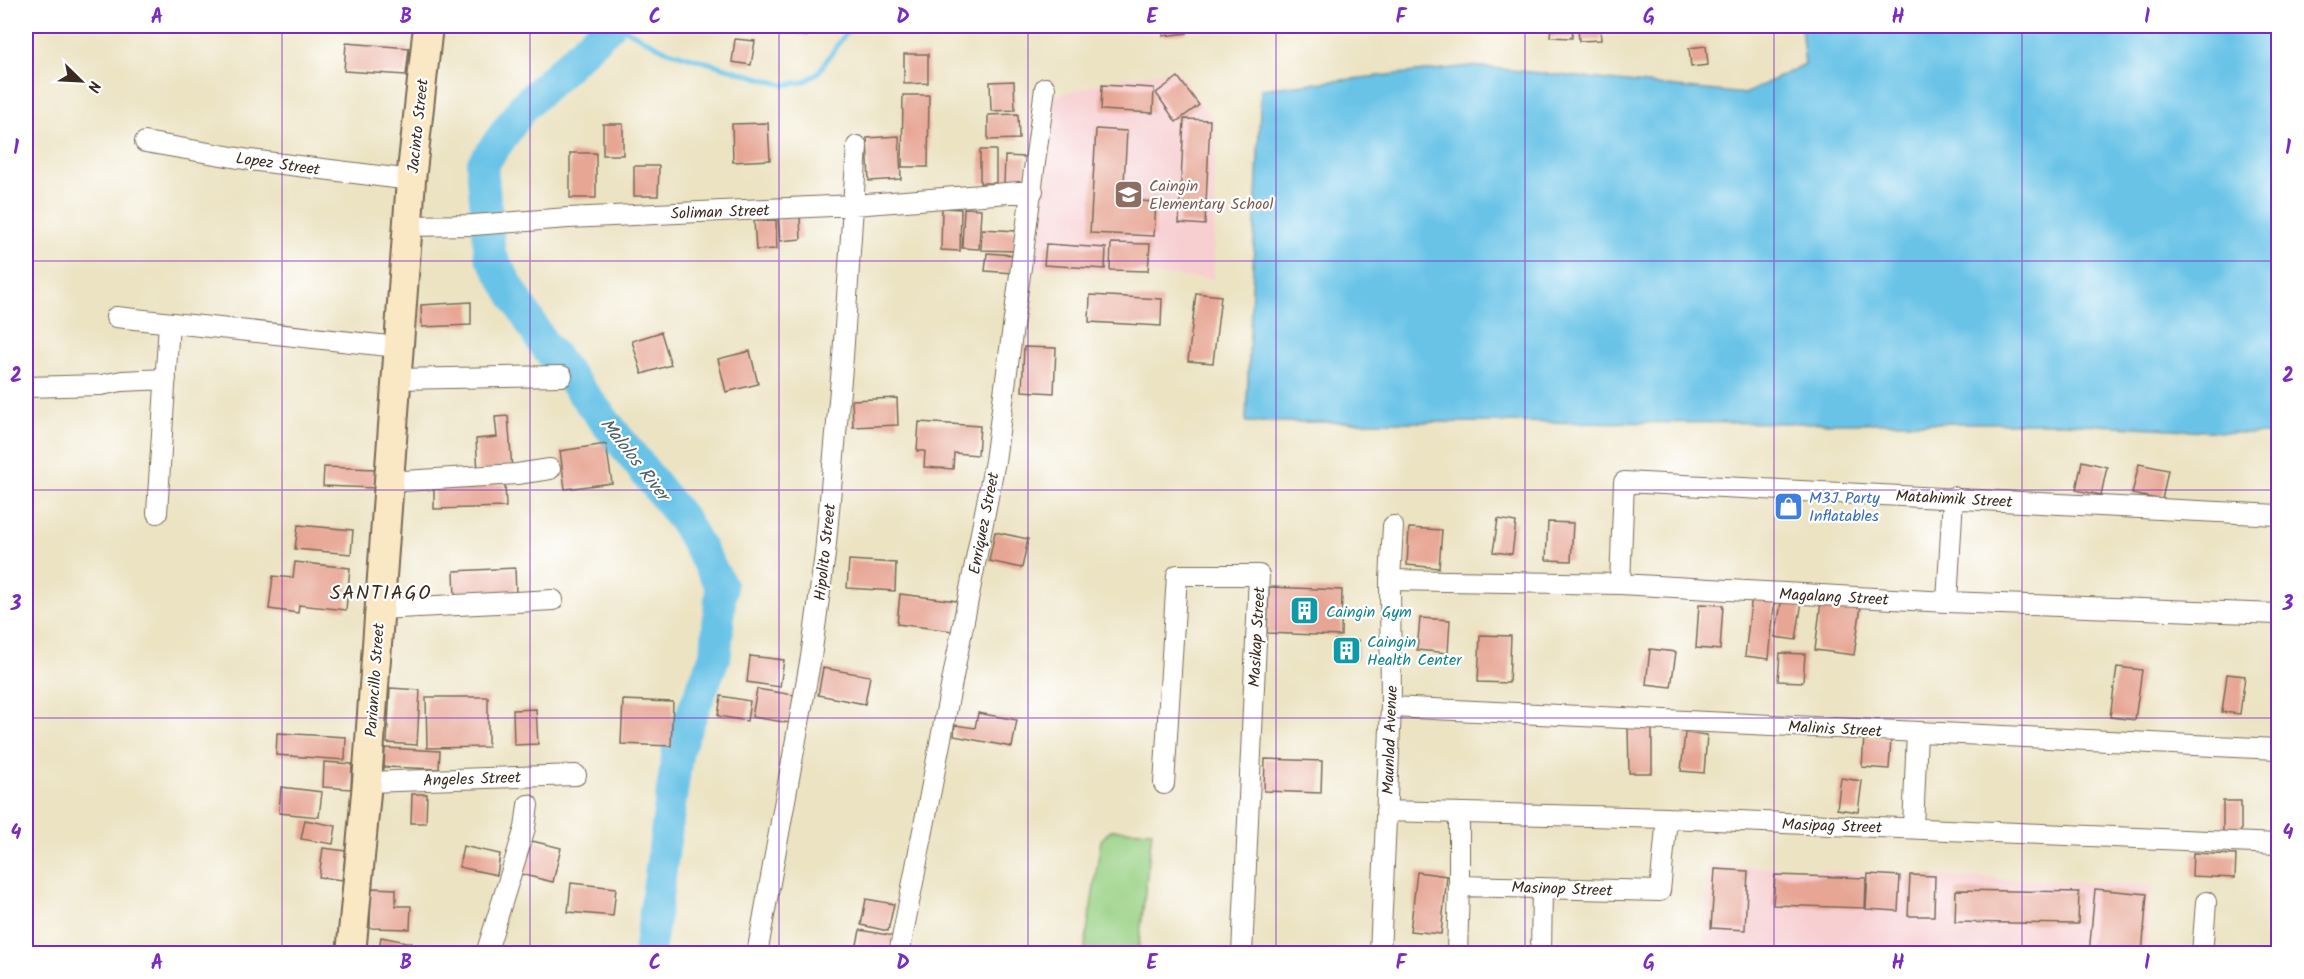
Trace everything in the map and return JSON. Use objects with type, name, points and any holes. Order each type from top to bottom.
[{"type":"main road","name":"Jacinto Street","points":[[407,226],[428,26]]},
{"type":"main road","name":"Pariancillo Street","points":[[351,954],[367,782],[407,226]]},
{"type":"street","name":"Enriquez Street","points":[[899,954],[995,461],[1045,88]]},
{"type":"street","name":"Lopez Street","points":[[145,142],[261,161],[411,180]]},
{"type":"street","name":"Hipolito Street","points":[[757,954],[811,657],[825,554],[843,357],[857,146]]},
{"type":"street","name":"Soliman Street","points":[[407,226],[473,225],[568,218],[854,205],[1033,191]]},
{"type":"street","points":[[116,317],[398,348]]},
{"type":"street","points":[[158,513],[169,323]]},
{"type":"street","points":[[396,379],[562,376]]},
{"type":"street","points":[[26,387],[101,385],[123,381],[166,379]]},
{"type":"street","points":[[388,482],[517,474],[550,469]]},
{"type":"street","name":"Matahimik Street","points":[[1620,584],[1624,482],[2278,515]]},
{"type":"street","points":[[1947,602],[1953,497]]},
{"type":"street","name":"Maunlad Avenue","points":[[1380,954],[1391,707],[1390,580],[1393,526]]},
{"type":"street","name":"Masikap Street","points":[[1164,784],[1177,575],[1259,575],[1242,954]]},
{"type":"street","name":"Magalang Street","points":[[1390,580],[1620,584],[1947,602],[2278,614]]},
{"type":"street","points":[[379,609],[553,600]]},
{"type":"street","name":"Malinis Street","points":[[1391,707],[2278,749]]},
{"type":"street","points":[[1913,828],[1917,732]]},
{"type":"street","name":"Angeles Street","points":[[367,782],[529,791],[576,775]]},
{"type":"street","points":[[486,954],[525,828],[529,791]]},
{"type":"street","name":"Masipag Street","points":[[1386,811],[1667,818],[2278,844]]},
{"type":"street","points":[[1457,954],[1459,814]]},
{"type":"street","name":"Masinop Street","points":[[1459,885],[1659,891],[1667,818]]},
{"type":"street","points":[[1540,954],[1542,888]]},
{"type":"street","points":[[2202,954],[2206,902]]},
{"type":"shaded area","name":"Caingin Elementary School","points":[[1177,70],[1215,122],[1214,279],[1032,267],[1053,96],[1120,78]]},
{"type":"shaded area","points":[[1708,865],[2151,886],[2147,953],[1866,954],[1866,948],[1704,947]]},
{"type":"green space","points":[[1111,830],[1152,831],[1138,953],[1084,953],[1101,840]]},
{"type":"water","points":[[1801,26],[2278,26],[2278,435],[2063,423],[1246,422],[1261,89],[1471,66],[1745,94],[1805,64]]},
{"type":"building","points":[[787,26],[809,26],[807,36],[786,32]]},
{"type":"building","points":[[1162,26],[1186,26],[1187,33],[1163,36]]},
{"type":"building","points":[[1551,26],[1573,26],[1572,38],[1550,37]]},
{"type":"building","points":[[1578,26],[1600,26],[1601,40],[1579,41]]},
{"type":"building","points":[[735,39],[755,41],[751,65],[732,62]]},
{"type":"building","points":[[346,43],[409,48],[406,75],[344,71]]},
{"type":"building","points":[[1706,46],[1708,65],[1691,67],[1689,48]]},
{"type":"building","points":[[904,54],[928,54],[928,83],[904,84]]},
{"type":"building","points":[[1178,77],[1199,105],[1176,122],[1156,93]]},
{"type":"building","points":[[1014,81],[1015,110],[991,111],[990,82]]},
{"type":"building","points":[[1102,85],[1154,88],[1153,113],[1101,110]]},
{"type":"building","points":[[903,95],[929,95],[928,167],[902,167]]},
{"type":"building","points":[[1018,114],[1019,139],[988,140],[988,115]]},
{"type":"building","points":[[1184,119],[1210,120],[1205,225],[1179,223]]},
{"type":"building","points":[[768,123],[770,160],[733,162],[732,124]]},
{"type":"building","points":[[603,124],[623,124],[623,155],[603,155]]},
{"type":"building","points":[[1096,129],[1127,131],[1123,200],[1156,202],[1154,236],[1090,233]]},
{"type":"building","points":[[899,136],[901,179],[869,181],[867,138]]},
{"type":"building","points":[[980,150],[996,150],[996,183],[980,183]]},
{"type":"building","points":[[570,153],[596,153],[596,198],[570,198]]},
{"type":"building","points":[[1005,156],[1026,157],[1026,185],[1004,185]]},
{"type":"building","points":[[634,166],[659,166],[658,196],[634,196]]},
{"type":"building","points":[[942,208],[961,209],[960,251],[941,250]]},
{"type":"building","points":[[964,208],[981,209],[979,249],[962,248]]},
{"type":"building","points":[[800,217],[801,239],[780,241],[778,218]]},
{"type":"building","points":[[776,220],[777,249],[756,250],[754,221]]},
{"type":"building","points":[[982,229],[1017,231],[1016,251],[981,250]]},
{"type":"building","points":[[1111,243],[1150,244],[1148,271],[1110,270]]},
{"type":"building","points":[[1046,244],[1106,248],[1105,269],[1044,265]]},
{"type":"building","points":[[987,253],[1015,255],[1013,273],[985,271]]},
{"type":"building","points":[[1196,293],[1221,296],[1213,363],[1188,361]]},
{"type":"building","points":[[1090,295],[1162,299],[1161,326],[1089,322]]},
{"type":"building","points":[[471,302],[471,325],[422,327],[421,305]]},
{"type":"building","points":[[661,332],[671,365],[642,374],[632,341]]},
{"type":"building","points":[[1024,347],[1056,348],[1054,393],[1022,391]]},
{"type":"building","points":[[750,351],[758,384],[726,392],[718,359]]},
{"type":"building","points":[[897,398],[898,425],[853,427],[852,400]]},
{"type":"building","points":[[508,416],[512,469],[478,472],[476,439],[497,437],[495,417]]},
{"type":"building","points":[[919,422],[980,426],[978,455],[954,453],[953,469],[924,467],[925,451],[917,451]]},
{"type":"building","points":[[606,444],[612,483],[565,489],[560,451]]},
{"type":"building","points":[[2082,461],[2107,467],[2101,495],[2076,490]]},
{"type":"building","points":[[2139,464],[2168,470],[2162,500],[2132,494]]},
{"type":"building","points":[[324,467],[375,469],[374,488],[323,486]]},
{"type":"building","points":[[505,484],[506,507],[434,509],[434,485]]},
{"type":"building","points":[[1498,519],[1516,522],[1512,554],[1493,552]]},
{"type":"building","points":[[1548,522],[1573,523],[1571,561],[1546,560]]},
{"type":"building","points":[[298,525],[353,530],[351,554],[295,549]]},
{"type":"building","points":[[1409,528],[1442,530],[1439,568],[1407,565]]},
{"type":"building","points":[[995,532],[1028,539],[1022,568],[989,561]]},
{"type":"building","points":[[849,560],[896,563],[895,591],[847,588]]},
{"type":"building","points":[[295,562],[350,568],[346,610],[299,605],[298,613],[269,609],[273,576],[293,578]]},
{"type":"building","points":[[515,568],[516,595],[455,598],[454,571]]},
{"type":"building","name":"Caingin Gym","points":[[1269,587],[1342,590],[1341,636],[1267,633]]},
{"type":"building","points":[[900,594],[957,601],[953,631],[897,624]]},
{"type":"building","points":[[1752,595],[1775,597],[1769,659],[1745,656]]},
{"type":"building","points":[[1782,598],[1802,601],[1796,640],[1775,637]]},
{"type":"building","points":[[1821,601],[1861,606],[1854,655],[1815,650]]},
{"type":"building","points":[[1699,604],[1723,605],[1720,650],[1696,648]]},
{"type":"building","points":[[1420,618],[1450,620],[1448,653],[1417,650]]},
{"type":"building","points":[[1480,635],[1511,636],[1509,683],[1478,682]]},
{"type":"building","name":"Caingin Health Center","points":[[1335,640],[1358,640],[1358,660],[1334,659]]},
{"type":"building","points":[[1650,649],[1676,652],[1671,687],[1646,684]]},
{"type":"building","points":[[1780,653],[1805,654],[1803,682],[1778,681]]},
{"type":"building","points":[[750,656],[784,660],[780,687],[747,682]]},
{"type":"building","points":[[2117,667],[2142,670],[2135,720],[2110,717]]},
{"type":"building","points":[[823,668],[870,676],[865,704],[818,695]]},
{"type":"building","points":[[2227,674],[2245,676],[2240,714],[2222,712]]},
{"type":"building","points":[[390,688],[420,690],[417,745],[387,743]]},
{"type":"building","points":[[757,689],[794,695],[790,723],[752,717]]},
{"type":"building","points":[[721,696],[750,701],[747,721],[718,716]]},
{"type":"building","points":[[426,697],[488,697],[488,747],[427,748]]},
{"type":"building","points":[[623,700],[673,702],[671,746],[621,744]]},
{"type":"building","points":[[536,709],[538,744],[514,745],[513,710]]},
{"type":"building","points":[[978,713],[1017,720],[1012,747],[954,736],[955,725],[975,728]]},
{"type":"building","points":[[1628,727],[1652,727],[1652,773],[1629,773]]},
{"type":"building","points":[[277,733],[346,737],[345,760],[276,755]]},
{"type":"building","points":[[1685,733],[1707,735],[1704,773],[1681,771]]},
{"type":"building","points":[[1864,736],[1891,738],[1889,769],[1862,767]]},
{"type":"building","points":[[385,748],[440,751],[439,769],[384,767]]},
{"type":"building","points":[[1265,759],[1322,761],[1321,793],[1264,791]]},
{"type":"building","points":[[324,762],[352,764],[351,789],[323,787]]},
{"type":"building","points":[[1841,778],[1862,781],[1858,812],[1837,809]]},
{"type":"building","points":[[281,787],[322,792],[319,817],[279,813]]},
{"type":"building","points":[[412,794],[427,794],[426,823],[411,823]]},
{"type":"building","points":[[2223,801],[2241,801],[2241,834],[2223,834]]},
{"type":"building","points":[[305,820],[336,826],[333,844],[301,839]]},
{"type":"building","points":[[528,840],[561,848],[553,882],[520,874]]},
{"type":"building","points":[[463,846],[500,854],[497,875],[459,867]]},
{"type":"building","points":[[323,848],[346,851],[342,880],[319,877]]},
{"type":"building","points":[[2193,853],[2236,855],[2235,878],[2192,876]]},
{"type":"building","points":[[1715,869],[1748,871],[1745,930],[1711,928]]},
{"type":"building","points":[[1417,872],[1447,876],[1441,934],[1410,931]]},
{"type":"building","points":[[1868,874],[1900,876],[1898,911],[1866,909]]},
{"type":"building","points":[[1775,875],[1866,878],[1865,908],[1773,905]]},
{"type":"building","points":[[1910,875],[1935,876],[1934,916],[1908,916]]},
{"type":"building","points":[[571,883],[616,888],[613,916],[568,912]]},
{"type":"building","points":[[371,888],[396,889],[396,906],[411,906],[410,929],[370,928]]},
{"type":"building","points":[[2095,889],[2147,894],[2142,954],[2089,954]]},
{"type":"building","points":[[1956,890],[2079,892],[2078,924],[1955,922]]},
{"type":"building","points":[[866,899],[894,904],[888,931],[861,925]]},
{"type":"building","points":[[860,930],[894,936],[891,954],[855,954]]},
{"type":"building","points":[[381,937],[412,943],[410,954],[378,954]]},
{"type":"waterway","name":"Malolos River","points":[[609,26],[524,106],[482,165],[490,255],[542,342],[684,521],[721,586],[716,653],[678,749],[649,954]]},
{"type":"waterway","points":[[619,26],[665,50],[784,85],[804,82],[817,74],[848,30],[867,26]]},
{"type":"waterway","points":[[872,26],[914,36],[995,30],[1015,26]]},
{"type":"place","name":"Caingin Elementary School","points":[[1128,194]]},
{"type":"place","name":"M3J Party Inflatables","points":[[1788,506]]},
{"type":"place","name":"Caingin Gym","points":[[1305,611]]},
{"type":"place","name":"Caingin Health Center","points":[[1346,650]]},
{"type":"district","name":"SANTIAGO","points":[[381,592]]}]
